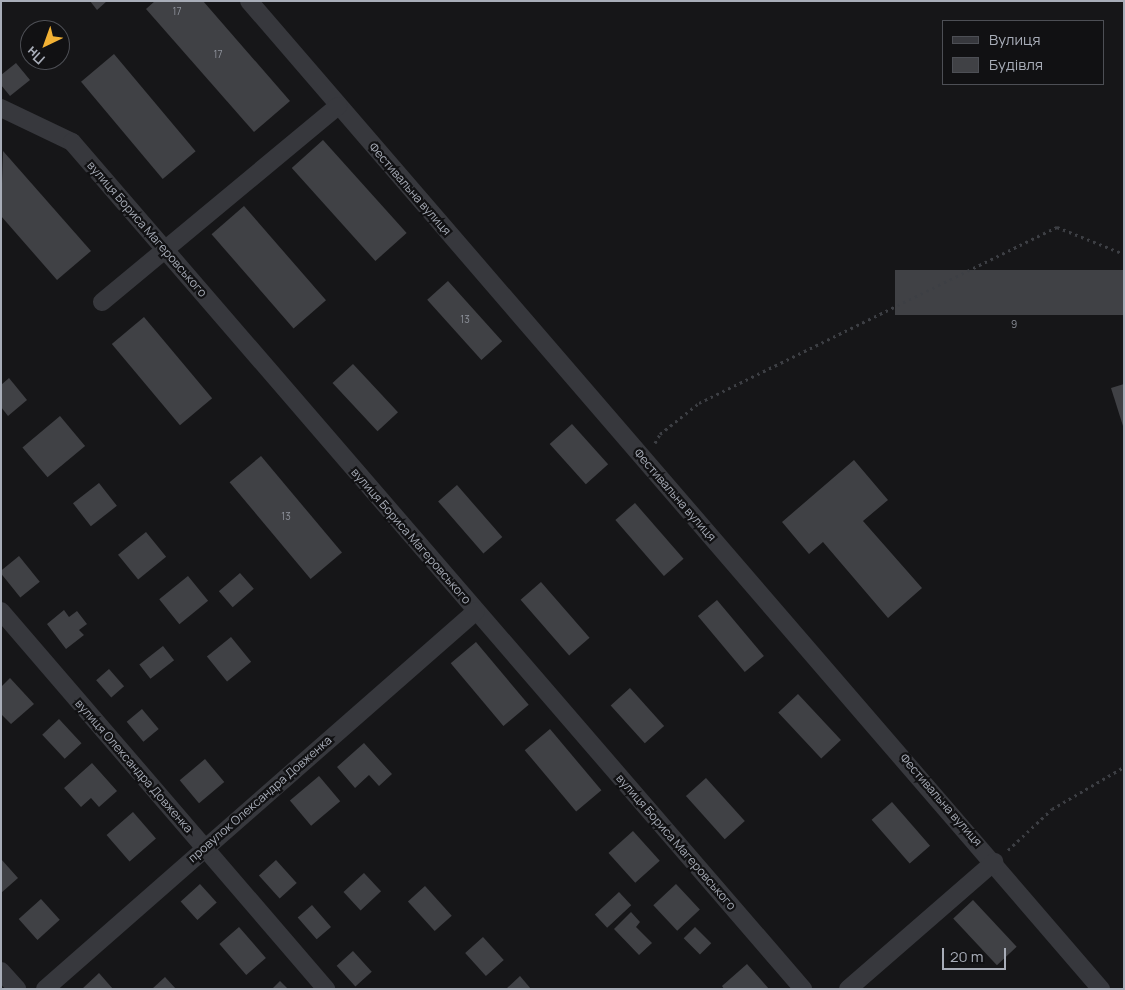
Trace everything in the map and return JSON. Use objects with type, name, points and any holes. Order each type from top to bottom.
[{"type":"street","name":"Фестивальна вулиця","points":[[249,1],[994,862],[1101,989]]},
{"type":"street","points":[[102,302],[338,106]]},
{"type":"street","name":"вулиця Бориса Магеровського","points":[[1,108],[72,142],[803,989]]},
{"type":"street","name":"вулиця Олександра Довженка","points":[[1,611],[326,989]]},
{"type":"street","name":"провулок Олександра Довженка","points":[[46,989],[204,847],[476,612]]},
{"type":"street","points":[[848,989],[994,862]]},
{"type":"street","points":[[1,971],[16,989]]},
{"type":"path","points":[[646,461],[660,434],[699,403],[1057,227],[1124,254]]},
{"type":"path","points":[[994,862],[1052,810],[1124,767]]},
{"type":"building","points":[[90,1],[107,1],[97,10]]},
{"type":"building","points":[[155,1],[203,1],[290,101],[254,132],[146,9]]},
{"type":"building","points":[[114,54],[196,151],[163,179],[81,82]]},
{"type":"building","points":[[16,63],[30,80],[10,96],[1,85],[1,75]]},
{"type":"building","points":[[323,140],[407,233],[375,261],[292,168]]},
{"type":"building","points":[[3,151],[91,251],[57,280],[1,216]]},
{"type":"building","points":[[244,206],[326,300],[294,329],[212,234]]},
{"type":"building","points":[[895,270],[1124,270],[1124,315],[895,315]]},
{"type":"building","points":[[448,281],[502,341],[481,360],[427,300]]},
{"type":"building","points":[[144,317],[212,398],[180,425],[112,344]]},
{"type":"building","points":[[353,364],[398,412],[378,431],[333,383]]},
{"type":"building","points":[[9,378],[27,400],[8,416],[1,407],[1,385]]},
{"type":"building","points":[[1124,384],[1124,426],[1123,426],[1111,388]]},
{"type":"building","points":[[60,416],[85,446],[48,477],[22,447]]},
{"type":"building","points":[[572,424],[608,464],[586,484],[550,444]]},
{"type":"building","points":[[261,456],[342,553],[311,579],[230,482]]},
{"type":"building","points":[[854,460],[888,500],[863,521],[922,588],[888,618],[823,542],[809,554],[782,522]]},
{"type":"building","points":[[99,483],[117,506],[91,526],[73,503]]},
{"type":"building","points":[[457,485],[502,537],[483,553],[438,501]]},
{"type":"building","points":[[635,503],[684,559],[664,576],[615,520]]},
{"type":"building","points":[[146,532],[166,557],[138,580],[118,555]]},
{"type":"building","points":[[19,556],[40,582],[20,597],[1,573],[1,571]]},
{"type":"building","points":[[240,573],[254,589],[233,607],[219,591]]},
{"type":"building","points":[[188,576],[208,601],[179,624],[159,599]]},
{"type":"building","points":[[541,582],[590,638],[569,656],[521,600]]},
{"type":"building","points":[[717,600],[764,656],[745,672],[698,616]]},
{"type":"building","points":[[64,610],[69,617],[77,611],[87,624],[79,630],[84,635],[66,649],[47,624]]},
{"type":"building","points":[[231,637],[251,662],[227,681],[207,657]]},
{"type":"building","points":[[476,642],[529,705],[503,726],[451,663]]},
{"type":"building","points":[[163,646],[174,660],[150,679],[139,664]]},
{"type":"building","points":[[109,669],[124,686],[111,698],[96,680]]},
{"type":"building","points":[[10,678],[34,704],[11,724],[1,714],[1,687]]},
{"type":"building","points":[[630,688],[664,726],[645,743],[611,705]]},
{"type":"building","points":[[798,694],[841,740],[821,758],[778,712]]},
{"type":"building","points":[[142,709],[159,729],[143,742],[127,722]]},
{"type":"building","points":[[59,719],[82,743],[65,759],[42,735]]},
{"type":"building","points":[[550,729],[601,790],[576,811],[525,750]]},
{"type":"building","points":[[364,743],[392,774],[379,786],[369,775],[355,788],[337,767]]},
{"type":"building","points":[[205,759],[224,782],[199,803],[180,780]]},
{"type":"building","points":[[92,763],[117,791],[99,807],[91,798],[81,807],[64,788]]},
{"type":"building","points":[[319,776],[340,801],[311,826],[290,800]]},
{"type":"building","points":[[706,778],[745,821],[725,839],[686,796]]},
{"type":"building","points":[[892,802],[930,846],[910,863],[872,820]]},
{"type":"building","points":[[133,812],[156,838],[130,861],[107,835]]},
{"type":"building","points":[[633,831],[660,861],[635,883],[608,853]]},
{"type":"building","points":[[1,859],[18,878],[1,893]]},
{"type":"building","points":[[276,860],[297,883],[280,898],[259,875]]},
{"type":"building","points":[[364,873],[381,891],[361,910],[344,892]]},
{"type":"building","points":[[200,884],[217,903],[197,920],[181,901]]},
{"type":"building","points":[[676,884],[700,910],[677,931],[653,905]]},
{"type":"building","points":[[425,886],[452,916],[435,931],[408,901]]},
{"type":"building","points":[[619,892],[631,905],[607,928],[595,915]]},
{"type":"building","points":[[41,899],[60,920],[37,940],[19,919]]},
{"type":"building","points":[[973,900],[1017,947],[997,965],[953,918]]},
{"type":"building","points":[[312,905],[331,927],[317,939],[298,917]]},
{"type":"building","points":[[631,912],[640,922],[636,927],[652,943],[639,955],[614,929]]},
{"type":"building","points":[[239,927],[266,958],[246,975],[219,944]]},
{"type":"building","points":[[695,927],[711,943],[700,955],[684,938]]},
{"type":"building","points":[[483,937],[504,960],[486,976],[465,953]]},
{"type":"building","points":[[353,951],[372,972],[355,987],[337,966]]},
{"type":"building","points":[[747,964],[769,989],[724,989],[722,986]]},
{"type":"building","points":[[99,973],[113,989],[82,989]]},
{"type":"building","points":[[520,976],[531,989],[506,989]]},
{"type":"building","points":[[165,977],[176,989],[152,989]]},
{"type":"building","points":[[280,981],[288,989],[272,989]]}]
